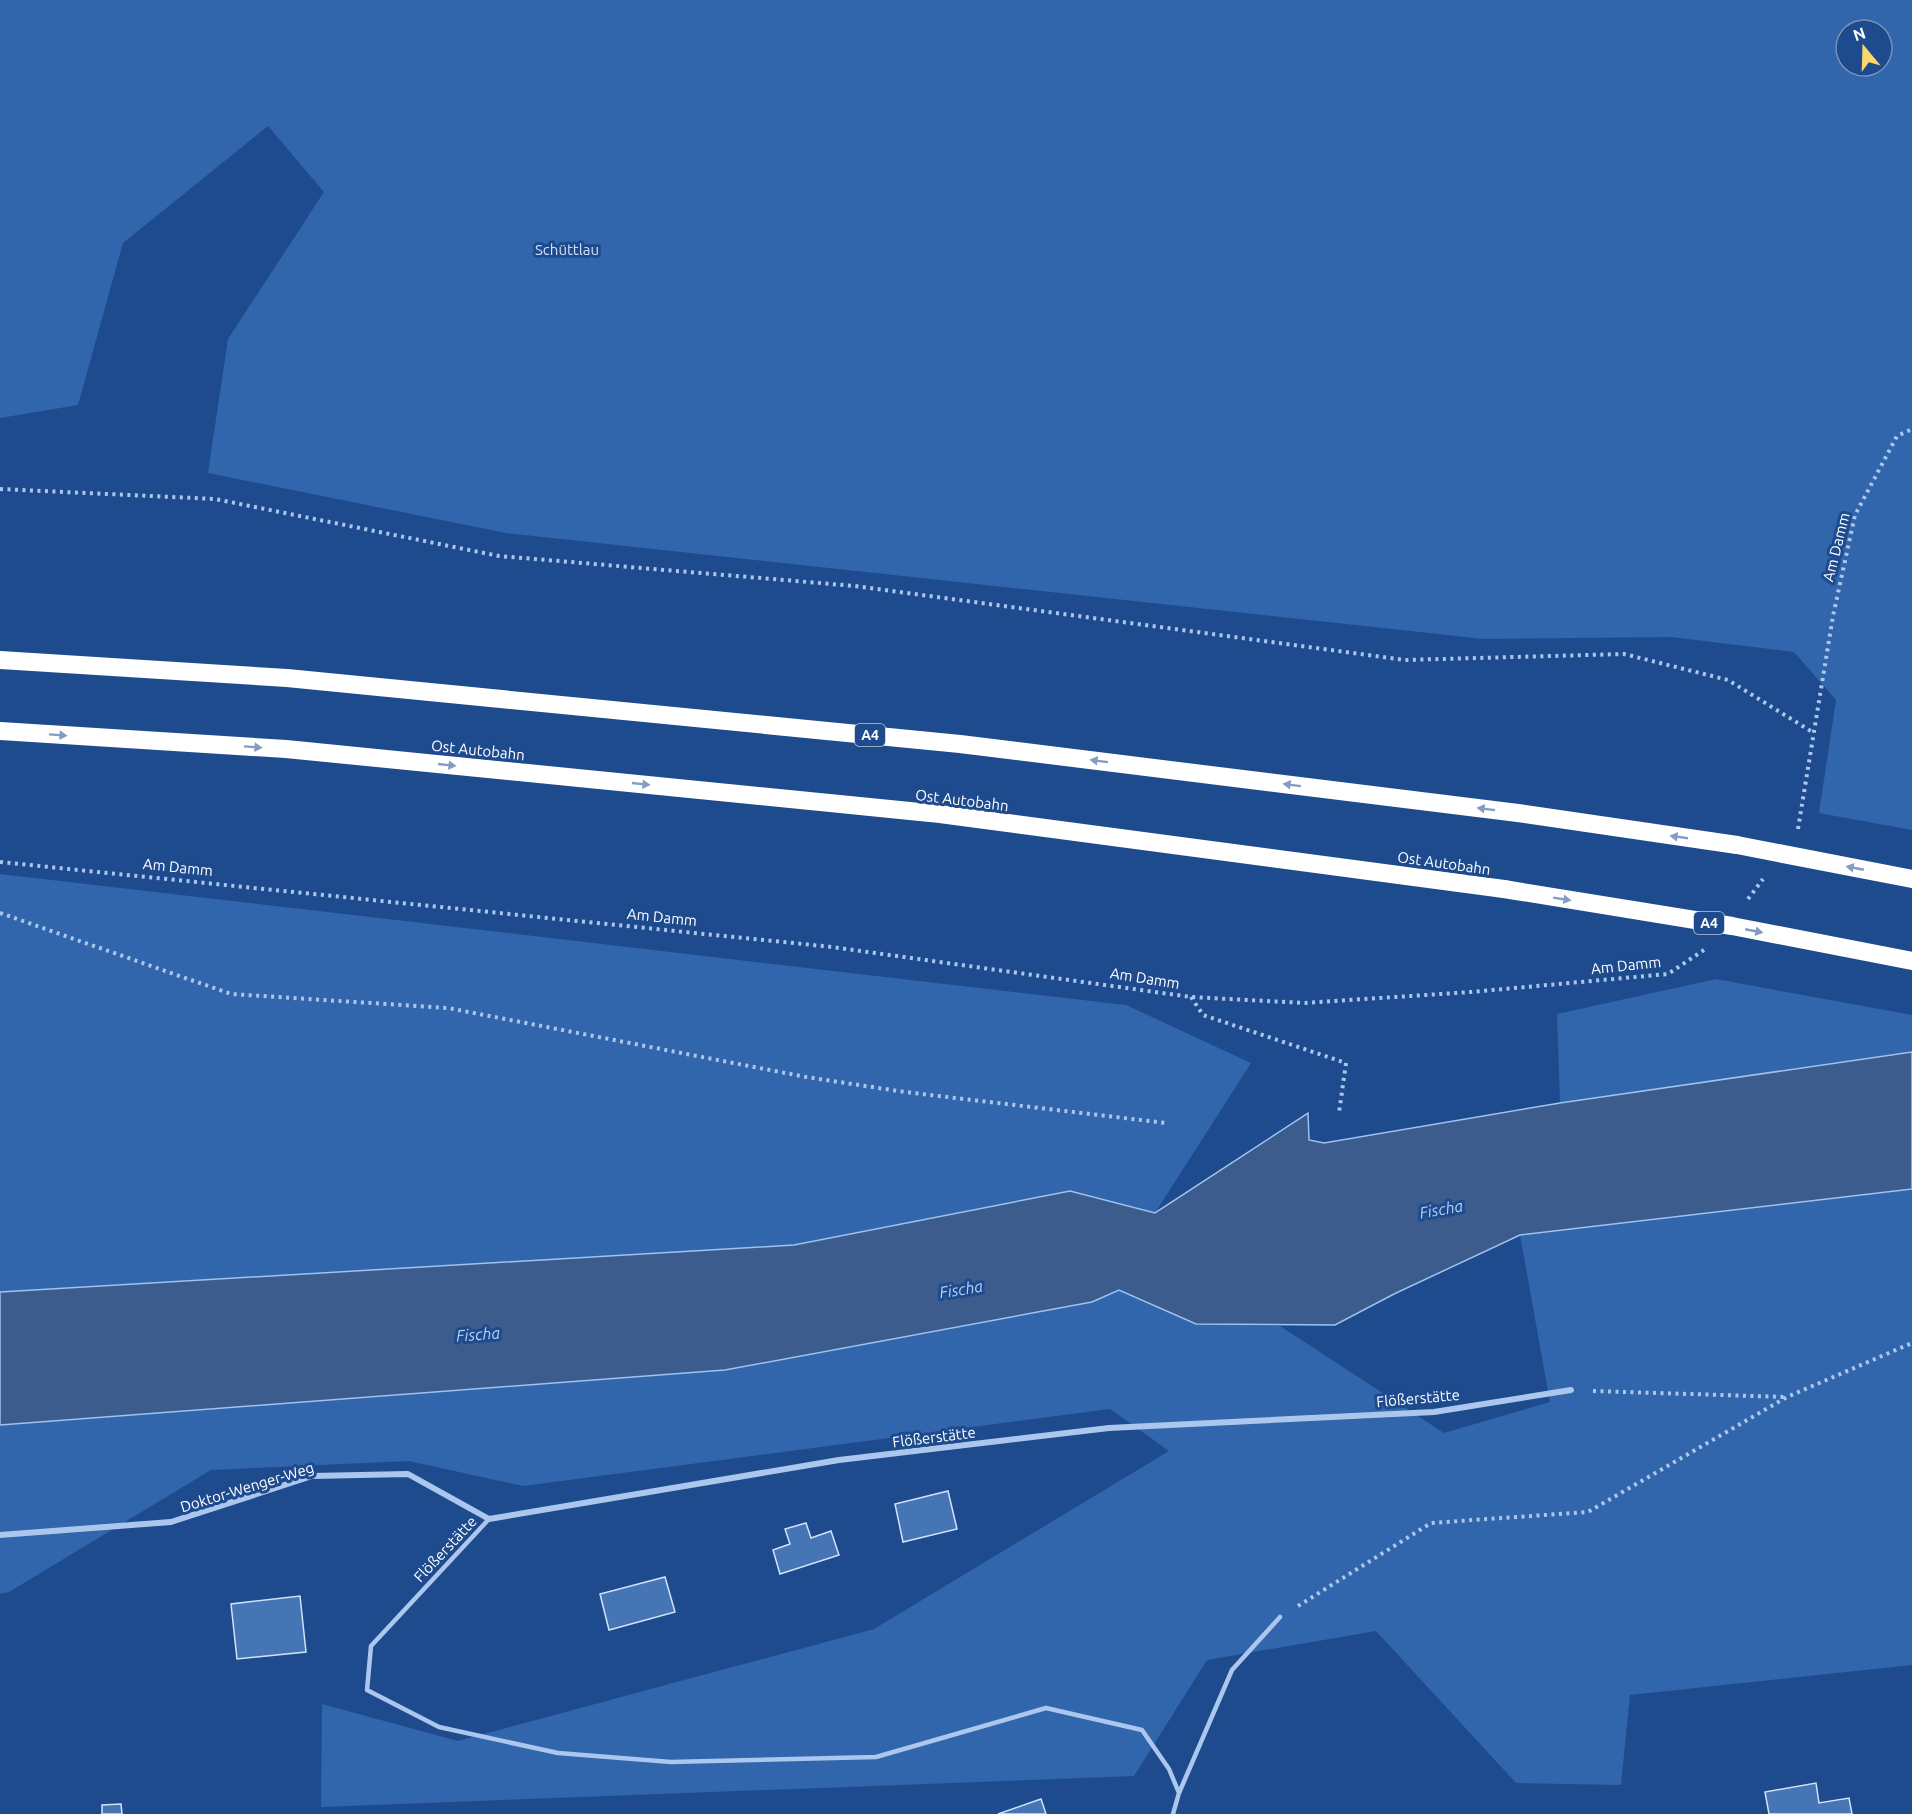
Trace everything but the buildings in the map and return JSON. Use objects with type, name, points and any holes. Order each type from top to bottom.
[{"type":"highway","name":"A4","points":[[0,660],[287,678],[960,744],[1518,813],[1737,845],[1912,879]]},
{"type":"highway","name":"Ost Autobahn","points":[[0,732],[286,749],[940,814],[1504,889],[1732,926],[1912,961]]},
{"type":"street","name":"Flößerstätte","points":[[489,1519],[839,1460],[1097,1429],[1434,1412],[1571,1390]]},
{"type":"street","name":"Doktor-Wenger-Weg","points":[[0,1535],[171,1522],[312,1476],[408,1474],[489,1519]]},
{"type":"lane","name":"Flößerstätte","points":[[489,1519],[371,1646],[367,1690],[439,1727],[558,1753],[671,1762],[876,1757],[1046,1708],[1142,1730],[1169,1769],[1179,1793]]},
{"type":"lane","points":[[1173,1814],[1179,1793],[1232,1670],[1280,1617]]},
{"type":"path","name":"Am Damm","points":[[1797,832],[1833,616],[1855,515],[1897,436],[1912,429]]},
{"type":"path","points":[[0,489],[215,499],[499,556],[855,586],[1405,660],[1624,654],[1728,680],[1814,733]]},
{"type":"path","name":"Am Damm","points":[[0,862],[832,947],[1191,997],[1305,1003],[1483,991],[1668,974],[1706,949]]},
{"type":"path","points":[[1743,906],[1763,878]]},
{"type":"path","points":[[0,914],[231,994],[448,1008],[806,1077],[905,1092],[1166,1123]]},
{"type":"path","points":[[1191,997],[1203,1015],[1346,1063],[1340,1113]]},
{"type":"path","points":[[1280,1617],[1431,1523],[1588,1512],[1787,1397],[1912,1343]]},
{"type":"path","points":[[1571,1390],[1787,1397]]},
{"type":"green space","name":"Schüttlau","points":[[0,0],[1912,0],[1912,830],[1819,813],[1836,700],[1794,652],[1671,637],[1484,639],[506,533],[208,473],[228,339],[324,192],[268,126],[123,243],[78,405],[0,418]]},
{"type":"green space","points":[[0,874],[1126,1005],[1251,1063],[1155,1213],[1070,1191],[794,1245],[0,1292]]},
{"type":"green space","points":[[1716,979],[1912,1015],[1912,1052],[1560,1103],[1557,1014]]},
{"type":"green space","points":[[1912,1189],[1912,1665],[1630,1695],[1621,1785],[1516,1783],[1376,1631],[1207,1660],[1134,1776],[321,1807],[322,1704],[458,1741],[874,1629],[1169,1451],[1110,1409],[523,1486],[409,1461],[211,1470],[9,1592],[0,1594],[0,1425],[725,1370],[1092,1302],[1119,1290],[1196,1324],[1280,1326],[1444,1433],[1550,1402],[1520,1235]]},
{"type":"water","name":"Fischa","points":[[1912,1052],[1912,1189],[1520,1235],[1394,1294],[1335,1325],[1196,1324],[1119,1290],[1092,1302],[725,1370],[0,1425],[0,1292],[794,1245],[1070,1191],[1155,1213],[1308,1113],[1309,1140],[1324,1143],[1560,1103]]}]
